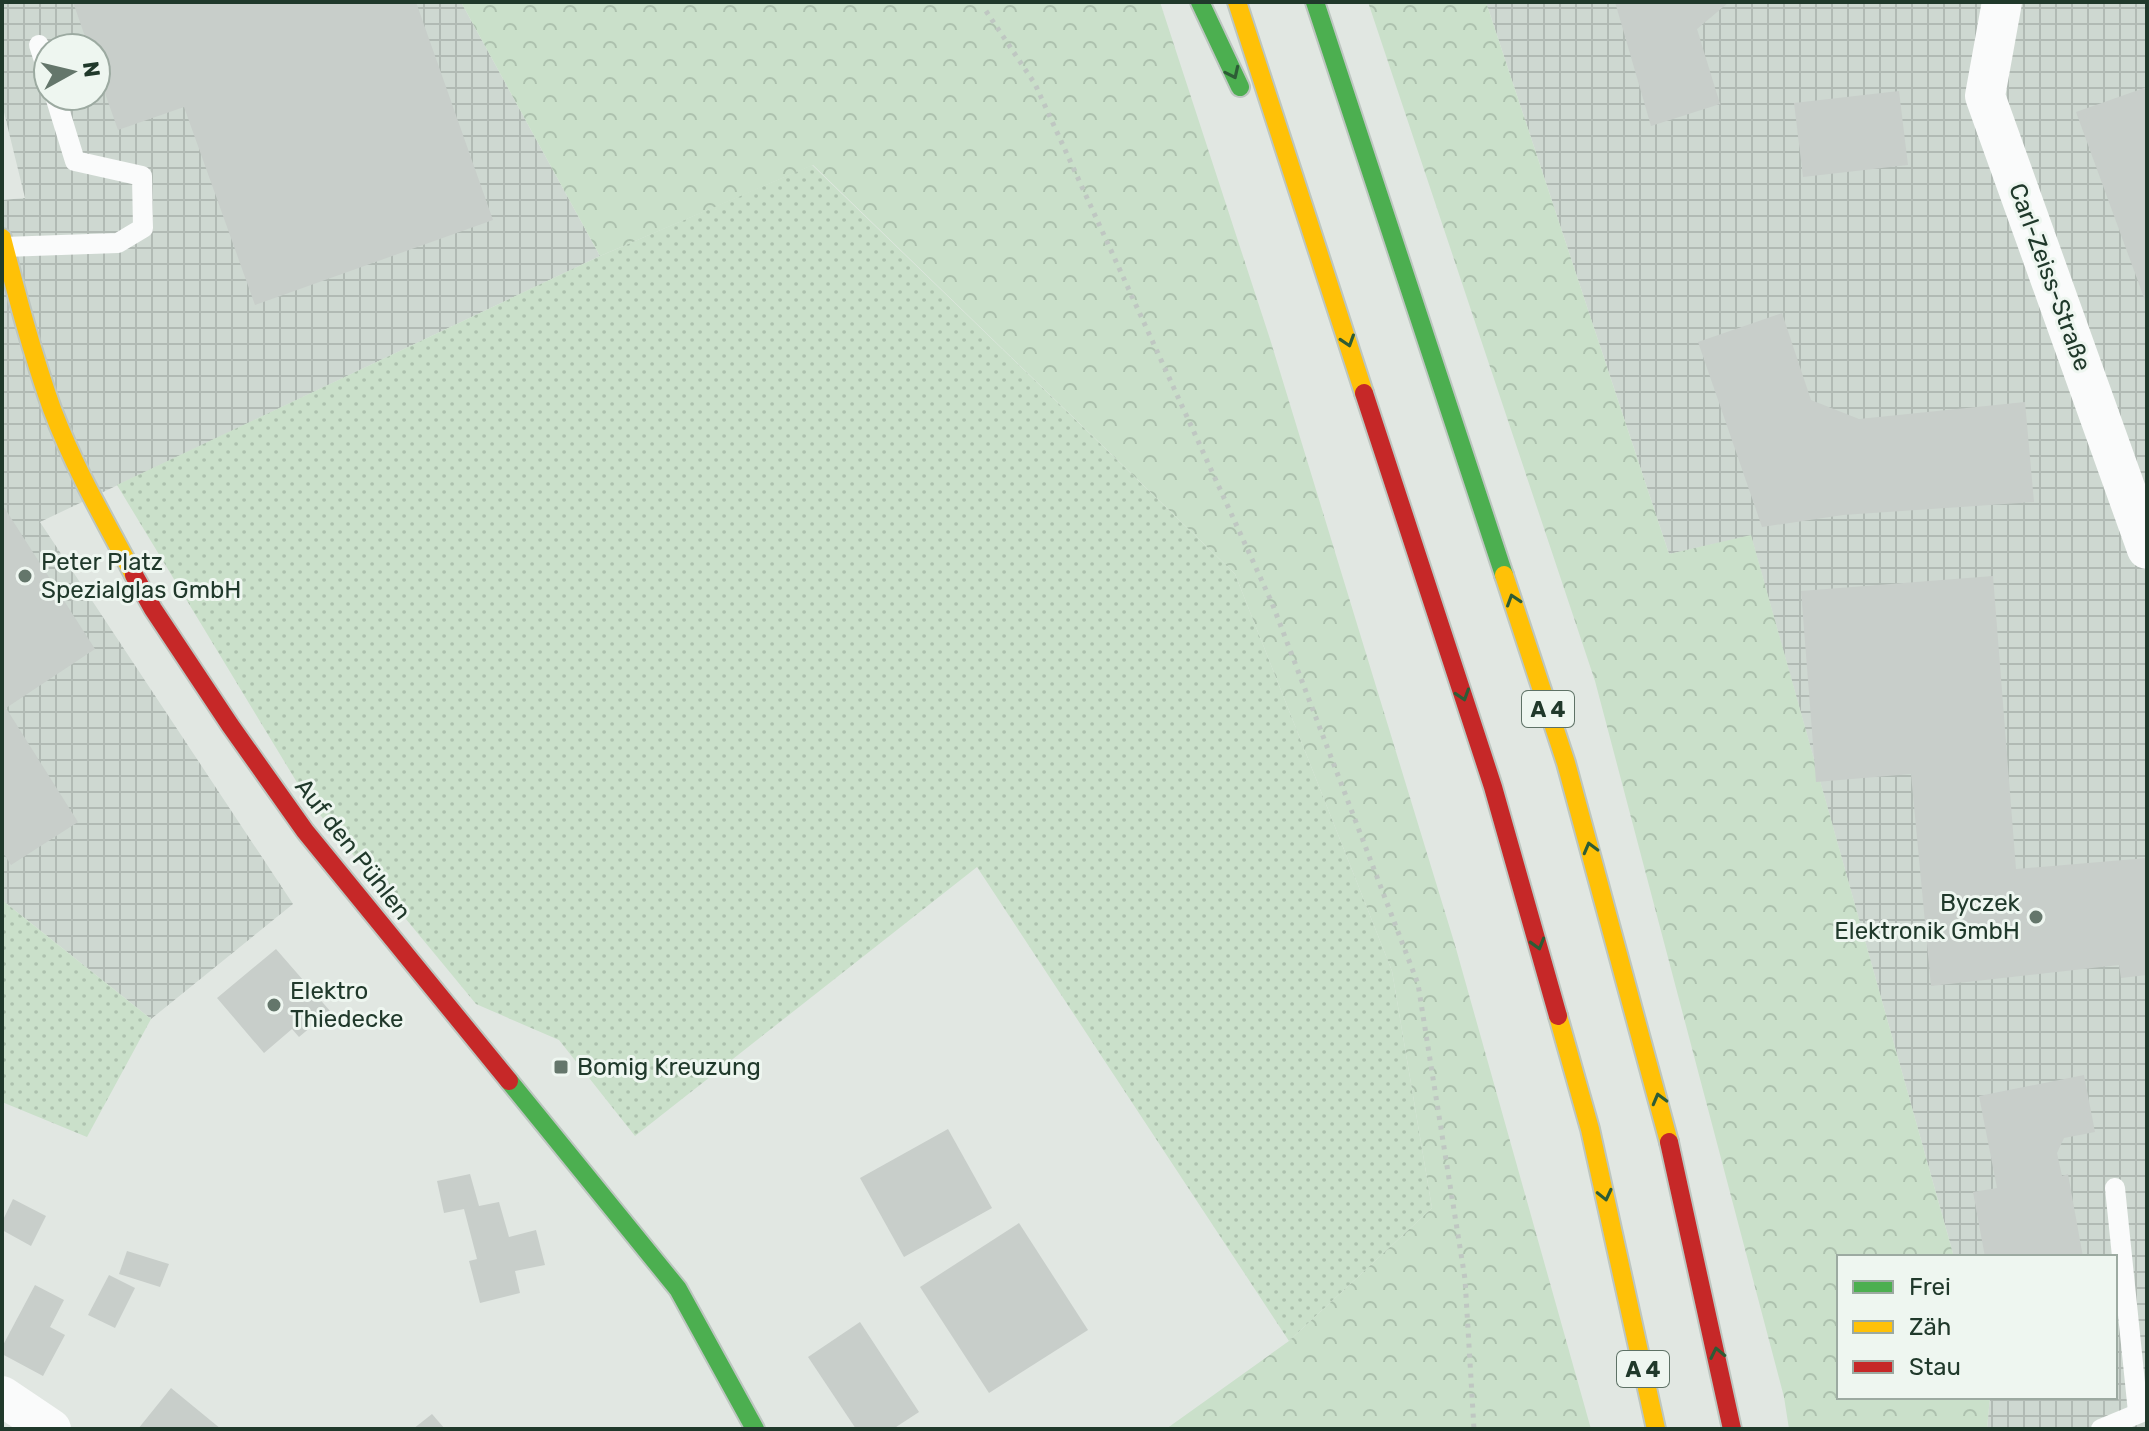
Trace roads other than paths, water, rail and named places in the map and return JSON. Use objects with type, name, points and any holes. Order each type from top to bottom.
[{"type":"main road","points":[[1200,2],[1246,99]]},
{"type":"main road","name":"A 4","points":[[1237,2],[1493,787],[1590,1129],[1656,1429]]},
{"type":"main road","name":"A 4","points":[[1315,2],[1566,763],[1663,1116],[1732,1429]]},
{"type":"main road","points":[[1259,127],[1324,267]]},
{"type":"main road","name":"Auf den Pühlen","points":[[3,244],[26,330],[59,425],[83,481],[153,609],[305,831],[678,1289],[755,1429]]},
{"type":"street","name":"Carl-Zeiss-Straße","points":[[2002,2],[1985,96],[2147,549]]},
{"type":"street","points":[[2,1396],[51,1429]]},
{"type":"lane","points":[[3,244],[118,243],[143,228],[142,176],[75,161],[60,112]]},
{"type":"lane","points":[[2101,1429],[2143,1411],[2115,1188]]},
{"type":"place","name":"Peter Platz Spezialglas GmbH","points":[[25,576]]},
{"type":"place","name":"Byczek Elektronik GmbH","points":[[2036,917]]},
{"type":"place","name":"Elektro Thiedecke","points":[[274,1005]]},
{"type":"place","name":"Bomig Kreuzung","points":[[561,1067]]}]
